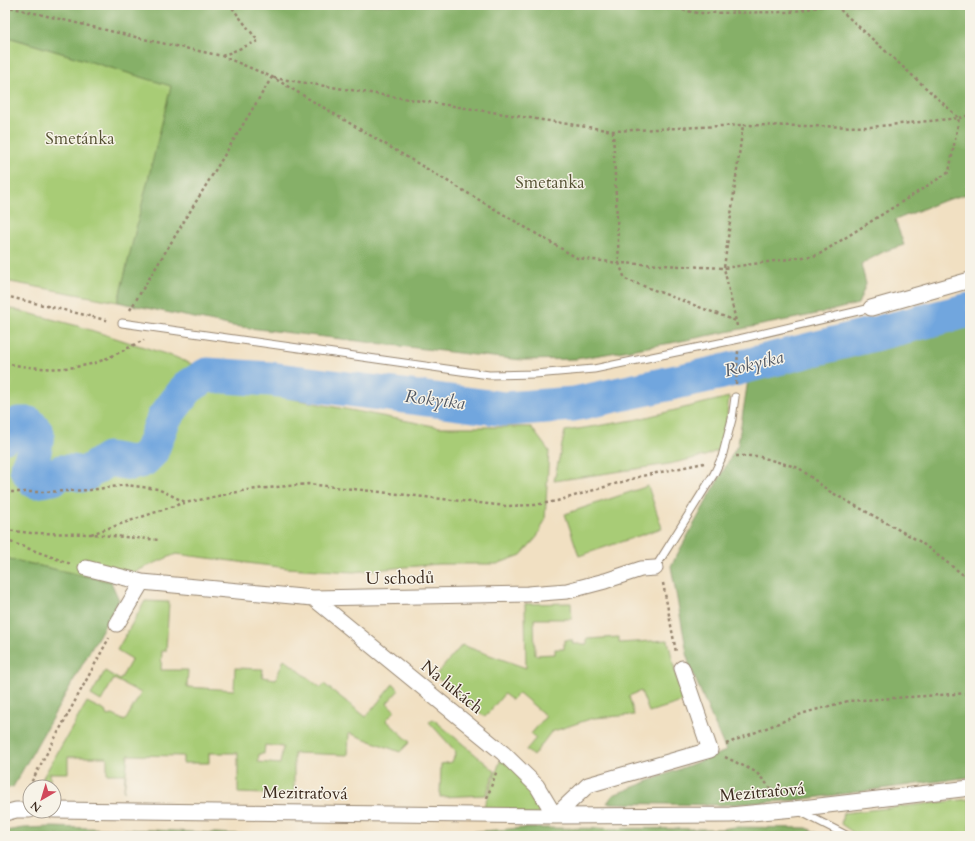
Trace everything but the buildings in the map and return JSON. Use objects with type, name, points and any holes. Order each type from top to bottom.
[{"type":"street","points":[[871,308],[970,280]]},
{"type":"street","name":"U schodů","points":[[86,568],[142,582],[313,598],[528,594],[567,591],[640,569],[655,568]]},
{"type":"street","points":[[117,624],[142,582]]},
{"type":"street","name":"Na lukách","points":[[313,598],[503,753],[538,786],[555,816]]},
{"type":"street","points":[[555,816],[588,785],[710,750],[682,668]]},
{"type":"street","name":"Mezitraťová","points":[[62,810],[555,816],[730,815],[970,788]]},
{"type":"lane","points":[[122,323],[489,375],[535,374],[594,369],[871,308]]},
{"type":"lane","points":[[655,568],[714,474],[722,457],[732,420],[735,397]]},
{"type":"lane","points":[[794,809],[848,836]]},
{"type":"path","points":[[222,56],[258,41],[230,5]]},
{"type":"path","points":[[653,5],[699,12],[790,12],[829,5]]},
{"type":"path","points":[[835,5],[959,118]]},
{"type":"path","points":[[5,6],[222,56],[272,77],[577,258],[620,263],[724,268],[818,255],[949,172],[959,118]]},
{"type":"path","points":[[272,77],[613,131],[743,125],[870,127],[959,118],[970,115]]},
{"type":"path","points":[[5,296],[103,320],[122,323],[272,77]]},
{"type":"path","points":[[735,397],[739,338],[724,268],[743,125]]},
{"type":"path","points":[[613,131],[620,263],[624,279],[736,321]]},
{"type":"path","points":[[5,363],[27,368],[57,369],[92,364],[166,329]]},
{"type":"path","points":[[91,534],[186,502],[247,490],[308,484],[506,506],[557,501],[642,476],[708,463],[722,457],[757,456],[799,468],[829,490],[919,541],[970,580]]},
{"type":"path","points":[[5,492],[90,490],[126,485],[158,489],[186,502]]},
{"type":"path","points":[[5,530],[31,533],[91,534],[159,540]]},
{"type":"path","points":[[5,540],[86,568]]},
{"type":"path","points":[[655,568],[662,578],[677,654],[682,668]]},
{"type":"path","points":[[17,811],[100,654]]},
{"type":"path","points":[[710,750],[804,713],[848,701],[970,693]]},
{"type":"path","points":[[710,750],[756,772],[773,791],[794,809]]},
{"type":"path","points":[[488,795],[496,772]]},
{"type":"green space","name":"Smetanka","points":[[5,5],[970,5],[970,193],[940,202],[895,220],[904,245],[885,251],[861,264],[866,284],[858,304],[812,315],[671,343],[576,359],[522,360],[233,326],[118,302],[171,86],[5,36]]},
{"type":"green space","name":"Smetánka","points":[[5,36],[172,86],[118,302],[5,281]]},
{"type":"green space","points":[[5,307],[78,326],[175,357],[256,392],[439,427],[531,427],[549,451],[545,520],[537,537],[521,555],[497,564],[438,564],[353,572],[287,568],[176,554],[111,582],[5,558]]},
{"type":"green space","points":[[970,326],[970,777],[797,800],[721,805],[607,803],[613,795],[726,751],[689,664],[671,566],[738,444],[748,380]]},
{"type":"green space","points":[[729,397],[724,443],[719,450],[705,456],[669,464],[554,481],[565,431],[634,420]]},
{"type":"green space","points":[[648,486],[662,528],[579,556],[565,514]]},
{"type":"green space","points":[[5,558],[111,582],[119,600],[13,787],[5,789]]},
{"type":"green space","points":[[145,601],[169,602],[166,651],[162,651],[161,670],[188,670],[187,687],[234,690],[235,668],[263,669],[262,677],[276,679],[284,659],[321,688],[324,684],[366,717],[393,684],[399,690],[387,703],[395,711],[386,720],[410,742],[400,752],[349,733],[348,755],[294,753],[294,795],[238,793],[238,753],[209,753],[209,763],[183,763],[183,756],[128,755],[124,792],[125,774],[107,774],[107,757],[68,757],[68,773],[50,773],[50,779],[42,779],[87,702],[105,711],[107,716],[113,715],[125,721],[141,693],[114,679],[101,701],[91,695],[105,671],[120,680],[132,659],[117,650]],"holes":[[[265,745],[283,747],[280,764],[258,762],[259,754],[264,754]]]},
{"type":"green space","points":[[571,603],[572,619],[534,619],[535,655],[555,654],[555,649],[564,649],[564,640],[572,640],[573,644],[587,644],[587,639],[619,637],[619,643],[668,640],[682,702],[649,712],[641,691],[629,696],[634,715],[593,718],[551,732],[533,756],[526,750],[536,738],[531,734],[546,716],[519,693],[512,700],[504,694],[485,717],[435,676],[462,645],[526,668],[525,604]]},
{"type":"green space","points":[[433,719],[495,771],[486,795],[440,797],[441,764],[452,762],[456,752],[429,722]]},
{"type":"green space","points":[[503,753],[555,816],[481,815]]},
{"type":"green space","points":[[970,799],[970,836],[858,836],[841,824],[843,813]]},
{"type":"green space","points":[[52,827],[277,836],[5,836],[5,831],[23,828]]},
{"type":"green space","points":[[735,827],[807,828],[823,836],[383,836],[426,835],[524,828],[720,829]]},
{"type":"waterway","name":"Rokytka","points":[[5,436],[19,424],[29,424],[37,434],[34,452],[27,469],[35,481],[53,478],[61,472],[72,472],[84,475],[108,459],[131,463],[143,460],[151,452],[164,418],[188,387],[207,375],[270,379],[505,409],[574,404],[718,373],[970,310]]}]
